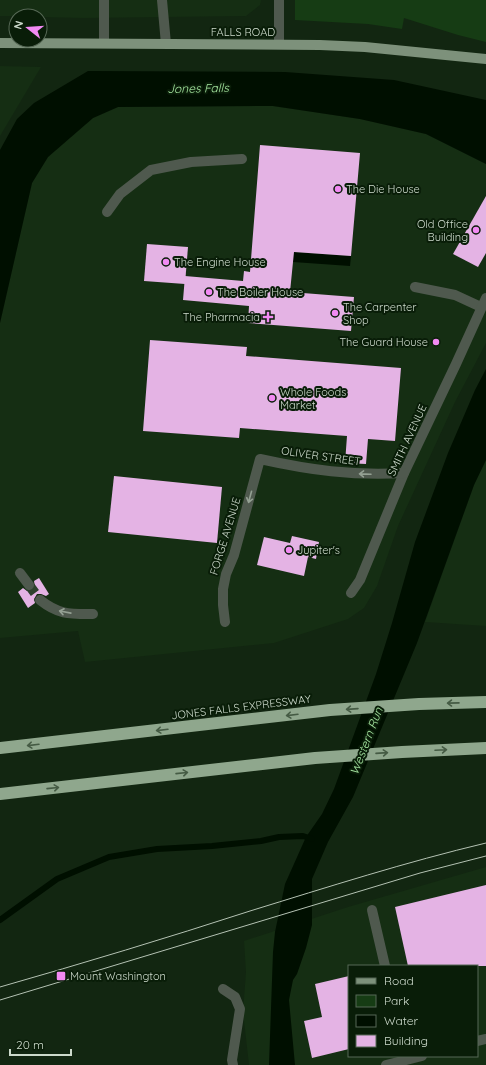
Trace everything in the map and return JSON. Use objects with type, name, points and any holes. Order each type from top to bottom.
[{"type":"highway","name":"JONES FALLS EXPRESSWAY","points":[[0,748],[330,710],[419,704],[486,702]]},
{"type":"highway","points":[[0,794],[315,758],[486,748]]},
{"type":"main road","name":"FALLS ROAD","points":[[0,43],[279,44],[365,48],[486,59]]},
{"type":"street","points":[[104,0],[104,44]]},
{"type":"street","points":[[162,0],[166,44]]},
{"type":"street","points":[[279,0],[279,44]]},
{"type":"street","points":[[107,212],[120,194],[151,170],[191,162],[242,159]]},
{"type":"street","points":[[415,287],[455,295],[484,303]]},
{"type":"street","name":"SMITH AVENUE","points":[[351,593],[360,580],[404,473],[484,303]]},
{"type":"street","name":"OLIVER STREET","points":[[260,459],[298,468],[342,473],[377,475],[404,473]]},
{"type":"street","name":"FORGE AVENUE","points":[[226,622],[223,605],[223,589],[226,574],[234,555],[260,459]]},
{"type":"street","points":[[20,573],[29,585]]},
{"type":"street","points":[[40,600],[48,607],[63,613],[93,614]]},
{"type":"street","points":[[372,910],[385,965]]},
{"type":"street","points":[[223,989],[235,997],[240,1009],[232,1060],[233,1065]]},
{"type":"street","points":[[386,1065],[418,1057]]},
{"type":"shaded area","points":[[0,0],[261,0],[260,5],[246,16],[48,17],[48,8],[8,8],[8,16],[0,16]]},
{"type":"shaded area","points":[[0,66],[41,67],[0,136]]},
{"type":"shaded area","points":[[273,106],[360,119],[426,134],[486,164],[486,343],[455,402],[398,526],[377,586],[364,608],[348,619],[274,643],[85,662],[78,631],[0,638],[0,323],[32,183],[48,157],[93,118],[118,107]]},
{"type":"shaded area","points":[[486,460],[486,626],[425,622],[474,485]]},
{"type":"shaded area","points":[[486,867],[486,1065],[249,1065],[243,1012],[246,972],[244,941],[348,907]]},
{"type":"green space","points":[[295,0],[486,0],[486,42],[404,18],[402,29],[368,24],[295,20]]},
{"type":"water","name":"Jones Falls","points":[[88,71],[285,72],[394,80],[486,100],[486,164],[426,134],[360,119],[273,106],[118,107],[93,118],[48,157],[32,183],[0,323],[0,150],[17,119],[34,103]]},
{"type":"water","points":[[293,252],[351,256],[350,266],[293,262]]},
{"type":"water","name":"Western Run","points":[[486,369],[486,460],[474,485],[417,643],[353,797],[328,842],[312,879],[312,925],[306,948],[297,974],[293,980],[289,1000],[295,1065],[269,1065],[273,952],[275,932],[285,884],[306,837],[322,814],[334,789],[376,674],[415,542],[448,453],[475,390]]},
{"type":"building","points":[[260,145],[360,153],[351,256],[294,252],[290,292],[354,297],[351,331],[248,323],[249,306],[183,300],[185,276],[243,281],[244,271],[250,272]]},
{"type":"building","name":"Old Office Building","points":[[486,196],[486,253],[478,267],[453,254]]},
{"type":"building","name":"The Engine House","points":[[147,244],[188,247],[185,284],[144,281]]},
{"type":"building","name":"Whole Foods Market","points":[[150,340],[247,347],[246,356],[401,368],[395,441],[368,439],[366,464],[345,463],[347,436],[240,428],[239,438],[143,431]]},
{"type":"building","points":[[114,476],[222,487],[217,543],[108,532]]},
{"type":"building","name":"Jupiter's","points":[[292,536],[319,542],[316,559],[308,557],[304,576],[257,565],[264,537],[290,543]]},
{"type":"building","points":[[39,578],[49,594],[46,596],[37,594],[34,599],[35,603],[28,608],[18,592],[23,588],[27,591],[33,590],[35,587],[34,581]]},
{"type":"building","points":[[486,885],[486,966],[408,965],[395,907]]},
{"type":"building","points":[[348,976],[348,1049],[312,1058],[304,1021],[322,1017],[315,984]]},
{"type":"waterway","points":[[0,920],[57,879],[109,857],[157,849],[212,846],[261,841],[279,837],[303,836],[312,839]]},
{"type":"tunnel","points":[[29,585],[40,600]]},
{"type":"tram line","points":[[0,987],[188,931],[367,875],[486,843]]},
{"type":"tram line","points":[[0,1000],[420,873],[486,856]]},
{"type":"place","name":"The Die House","points":[[338,189]]},
{"type":"place","name":"Old Office Building","points":[[476,230]]},
{"type":"place","name":"The Engine House","points":[[166,262]]},
{"type":"place","name":"The Boiler House","points":[[209,292]]},
{"type":"place","name":"The Carpenter Shop","points":[[335,313]]},
{"type":"place","name":"The Pharmacia","points":[[268,317]]},
{"type":"place","name":"The Guard House","points":[[436,342]]},
{"type":"place","name":"Whole Foods Market","points":[[272,398]]},
{"type":"place","name":"Jupiter's","points":[[289,550]]},
{"type":"place","name":"Mount Washington","points":[[61,976]]}]
